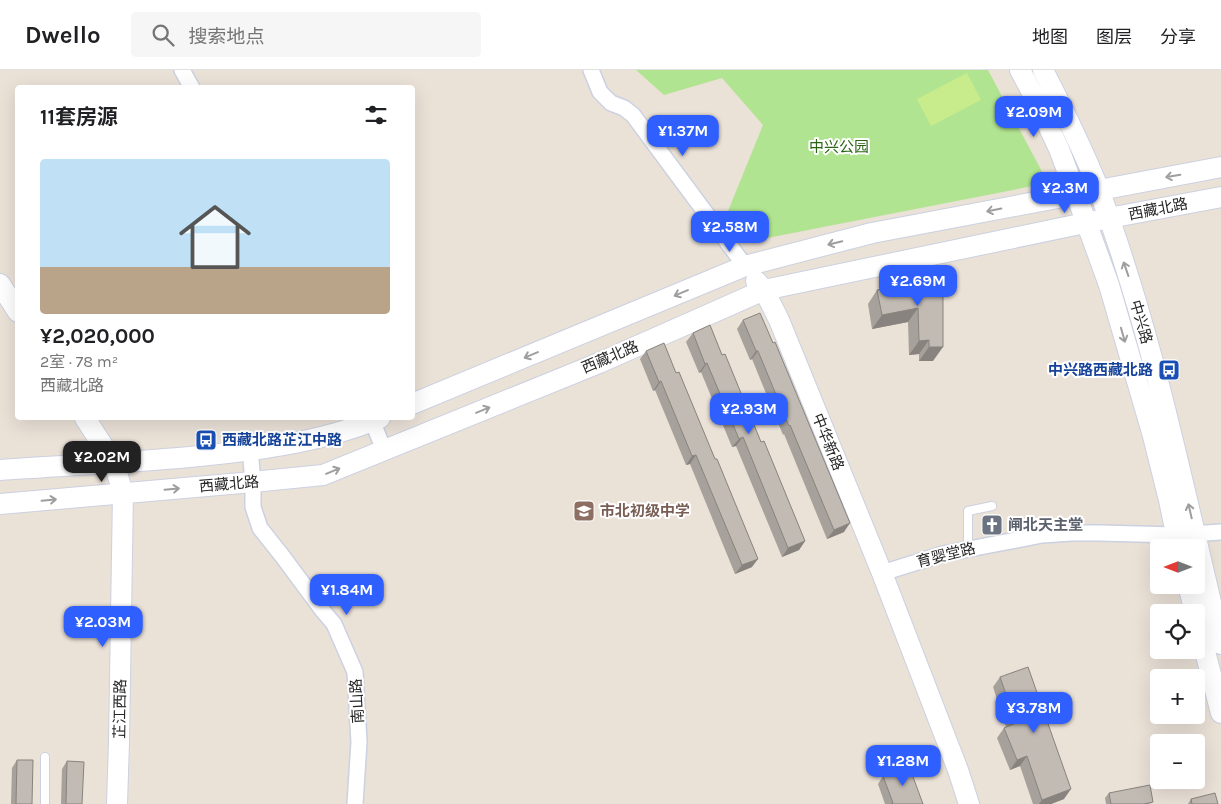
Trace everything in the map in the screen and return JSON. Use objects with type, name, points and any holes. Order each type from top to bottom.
[{"type":"main road","name":"中兴路","points":[[1020,70],[1059,149],[1109,285],[1153,436],[1169,500],[1184,539]]},
{"type":"main road","name":"中兴路","points":[[1043,70],[1086,159],[1129,279],[1157,376],[1190,510],[1184,539]]},
{"type":"main road","name":"西藏北路","points":[[415,403],[745,266],[872,233],[1221,167]]},
{"type":"main road","name":"西藏北路","points":[[0,504],[323,475],[599,363],[764,290],[1086,222],[1221,197]]},
{"type":"main road","name":"中华新路","points":[[745,266],[764,290],[779,320],[882,574],[958,770],[969,804]]},
{"type":"main road","points":[[0,284],[15,307]]},
{"type":"main road","name":"芷江西路","points":[[86,420],[114,463],[123,493],[117,804]]},
{"type":"main road","name":"西藏北路","points":[[0,470],[209,455],[319,438],[368,420]]},
{"type":"main road","name":"中兴路","points":[[1203,594],[1221,644]]},
{"type":"main road","points":[[1205,652],[1221,713]]},
{"type":"street","points":[[182,70],[190,85]]},
{"type":"street","name":"中华新路","points":[[591,70],[600,92],[611,103],[624,108],[633,115],[745,266]]},
{"type":"street","points":[[375,420],[384,450]]},
{"type":"street","name":"南山路","points":[[250,449],[253,507],[260,528],[334,624],[355,672],[359,742],[355,804]]},
{"type":"street","name":"育婴堂路","points":[[882,574],[943,554],[1042,535],[1100,533],[1184,539],[1221,532]]},
{"type":"lane","points":[[968,549],[968,511],[992,506]]},
{"type":"lane","points":[[45,804],[46,757]]},
{"type":"green space","name":"中兴公园","points":[[636,70],[988,70],[1048,183],[747,242],[726,216],[763,125],[722,78],[664,95]]},
{"type":"green space","points":[[967,73],[981,100],[931,126],[917,99]]},
{"type":"building","points":[[936,278],[943,283],[943,347],[929,347],[929,340],[919,341],[918,308],[882,315],[877,290]]},
{"type":"building","points":[[760,313],[773,343],[775,342],[850,523],[834,530],[743,320]]},
{"type":"building","points":[[710,325],[722,355],[725,354],[761,442],[764,441],[805,541],[788,548],[743,437],[739,439],[693,333]]},
{"type":"building","points":[[664,343],[676,373],[679,372],[715,459],[717,459],[758,559],[742,565],[696,455],[692,456],[661,381],[659,382],[646,351]]},
{"type":"building","points":[[1028,667],[1071,789],[1042,800],[1027,756],[1017,760],[1004,728],[1016,723],[1000,677]]},
{"type":"building","points":[[17,760],[33,760],[32,804],[16,804]]},
{"type":"building","points":[[67,761],[84,762],[82,804],[66,804]]},
{"type":"building","points":[[909,766],[923,804],[891,804],[893,803],[883,776]]},
{"type":"building","points":[[1150,785],[1153,802],[1144,804],[1111,804],[1109,793]]},
{"type":"building","points":[[1215,793],[1218,804],[1192,804],[1191,799]]},
{"type":"place","name":"中兴路西藏北路","points":[[1169,370]]},
{"type":"place","name":"西藏北路芷江中路","points":[[206,440]]},
{"type":"place","name":"市北初级中学","points":[[584,511]]},
{"type":"place","name":"闸北天主堂","points":[[992,525]]}]
